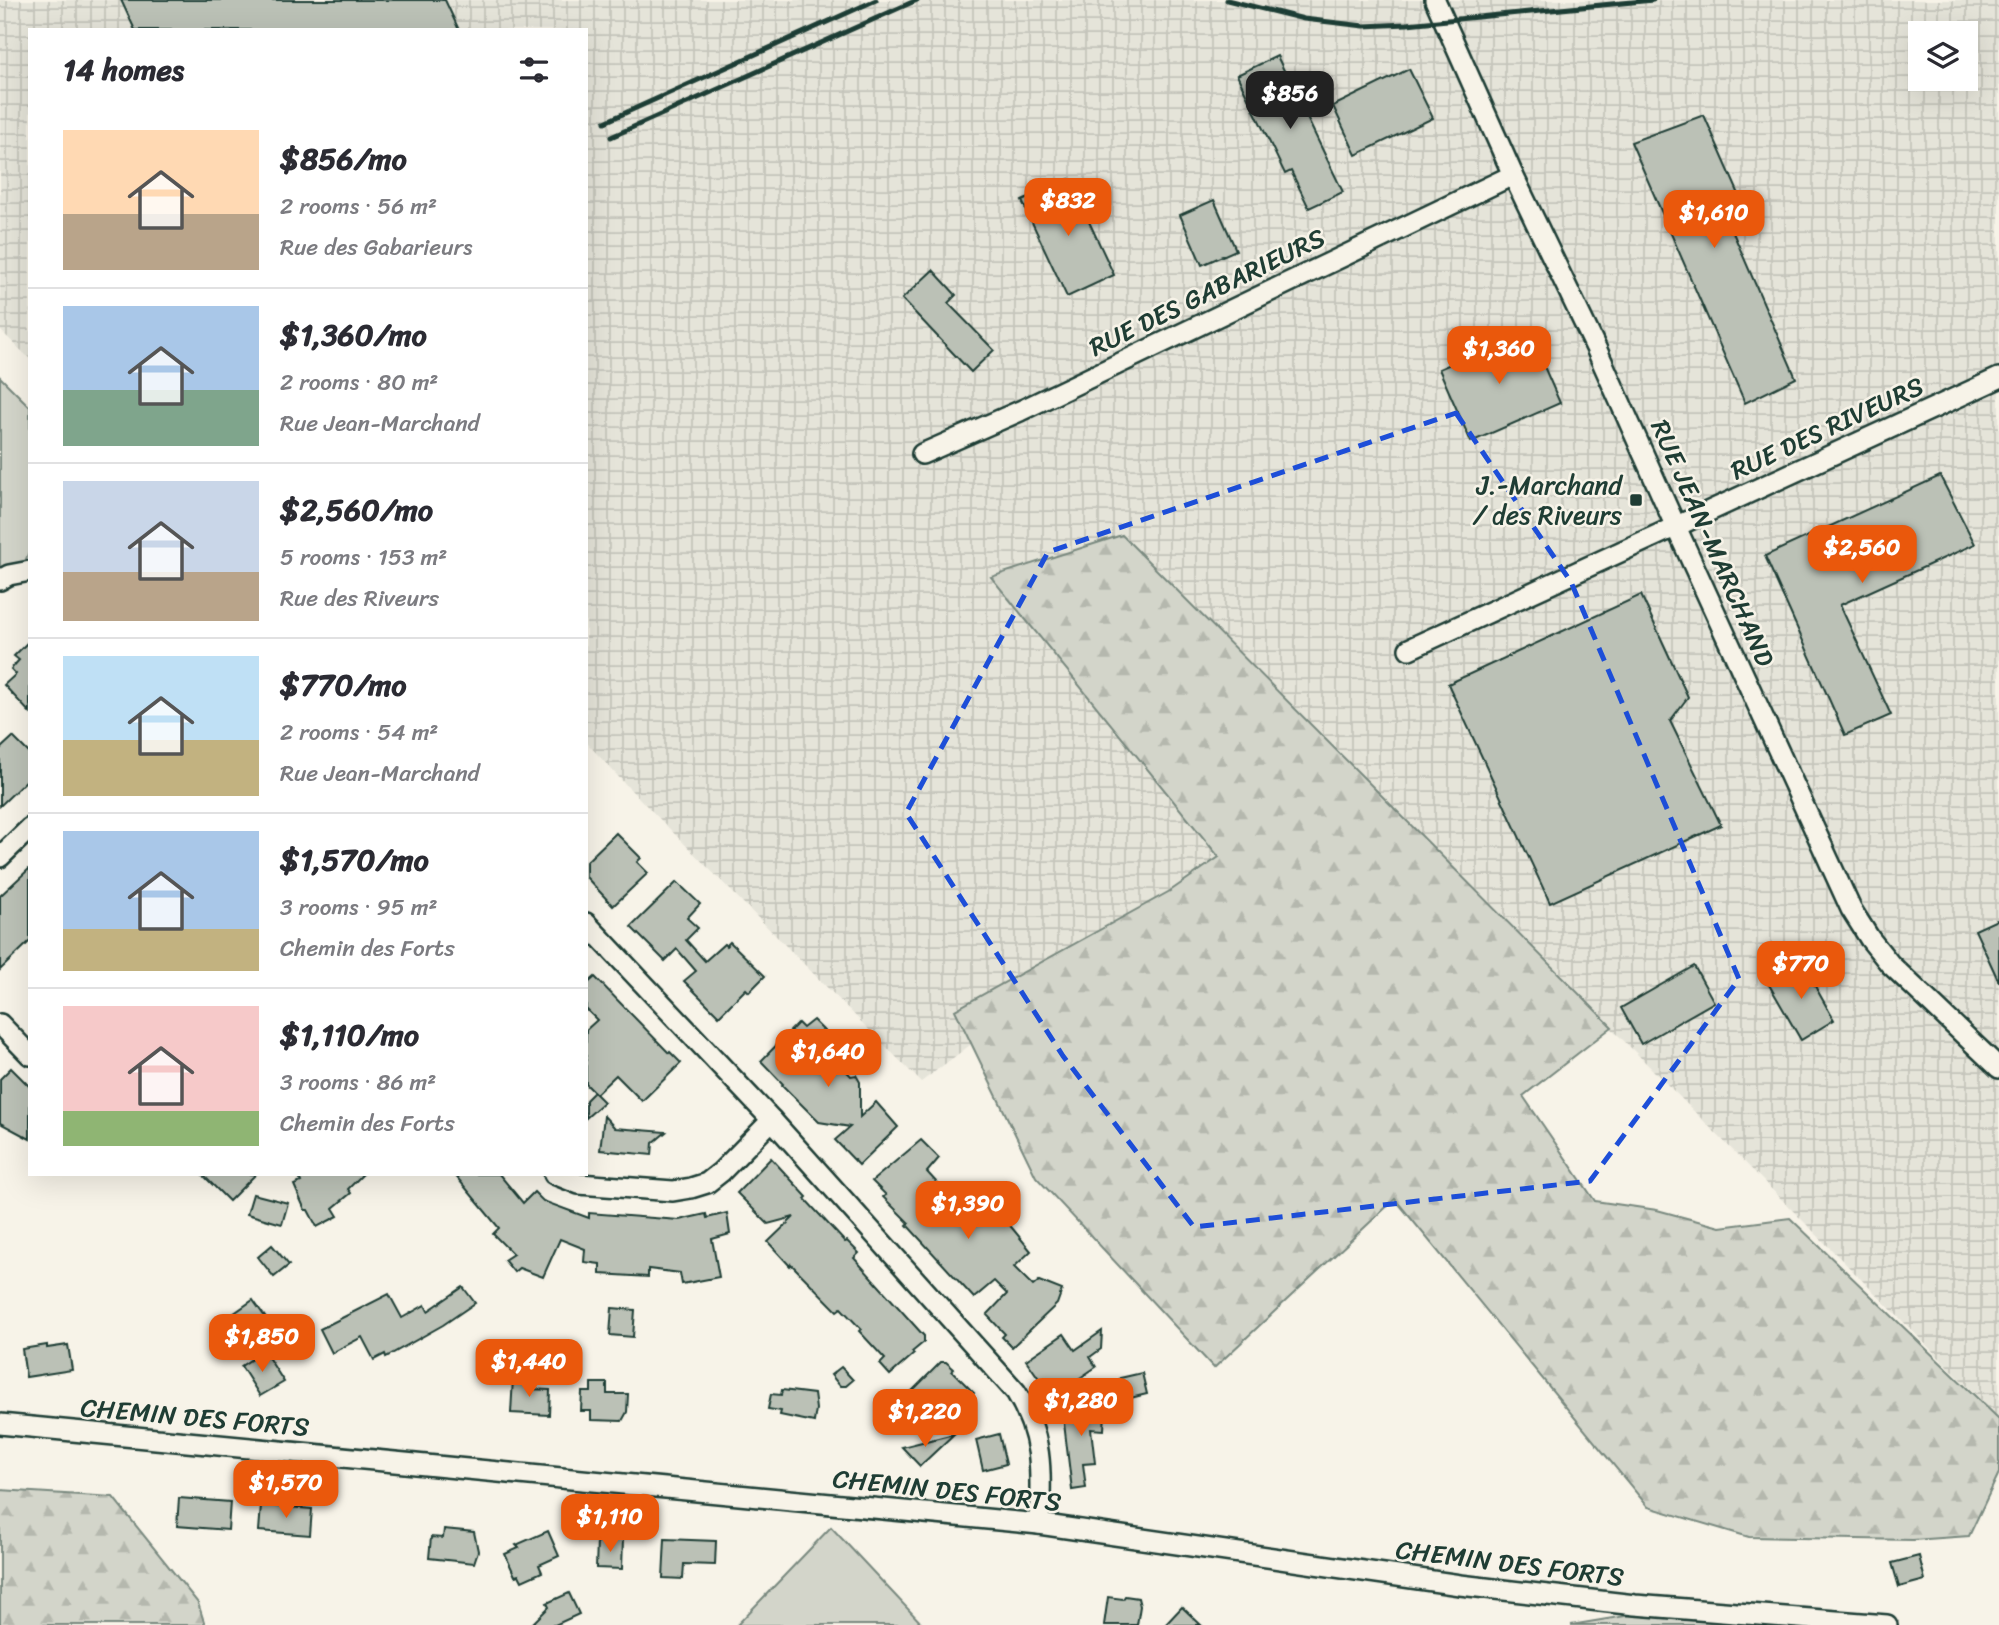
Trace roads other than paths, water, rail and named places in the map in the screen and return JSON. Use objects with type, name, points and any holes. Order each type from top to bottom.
[{"type":"street","name":"RUE JEAN-MARCHAND","points":[[1435,0],[1846,896],[1864,929],[1890,964],[1999,1068]]},
{"type":"street","name":"RUE DES GABARIEURS","points":[[922,454],[1020,411],[1513,174]]},
{"type":"street","name":"RUE DES RIVEURS","points":[[1409,649],[1999,378]]},
{"type":"street","points":[[0,580],[9,575],[28,572]]},
{"type":"street","points":[[0,857],[28,830]]},
{"type":"street","points":[[588,925],[772,1120],[1016,1392],[1028,1412],[1036,1437],[1041,1475],[1039,1524]]},
{"type":"street","points":[[0,1024],[28,1053]]},
{"type":"street","points":[[559,1176],[579,1184],[673,1191],[691,1188],[706,1183],[721,1172],[772,1120]]},
{"type":"street","name":"CHEMIN DES FORTS","points":[[0,1424],[1039,1524],[1473,1586],[1635,1605],[1887,1625]]},
{"type":"railway","points":[[605,122],[876,0]]},
{"type":"railway","points":[[611,137],[917,0]]},
{"type":"railway","points":[[1227,0],[1304,19],[1364,26],[1653,0]]},
{"type":"place","name":"J.-Marchand / des Riveurs","points":[[1636,500]]}]
